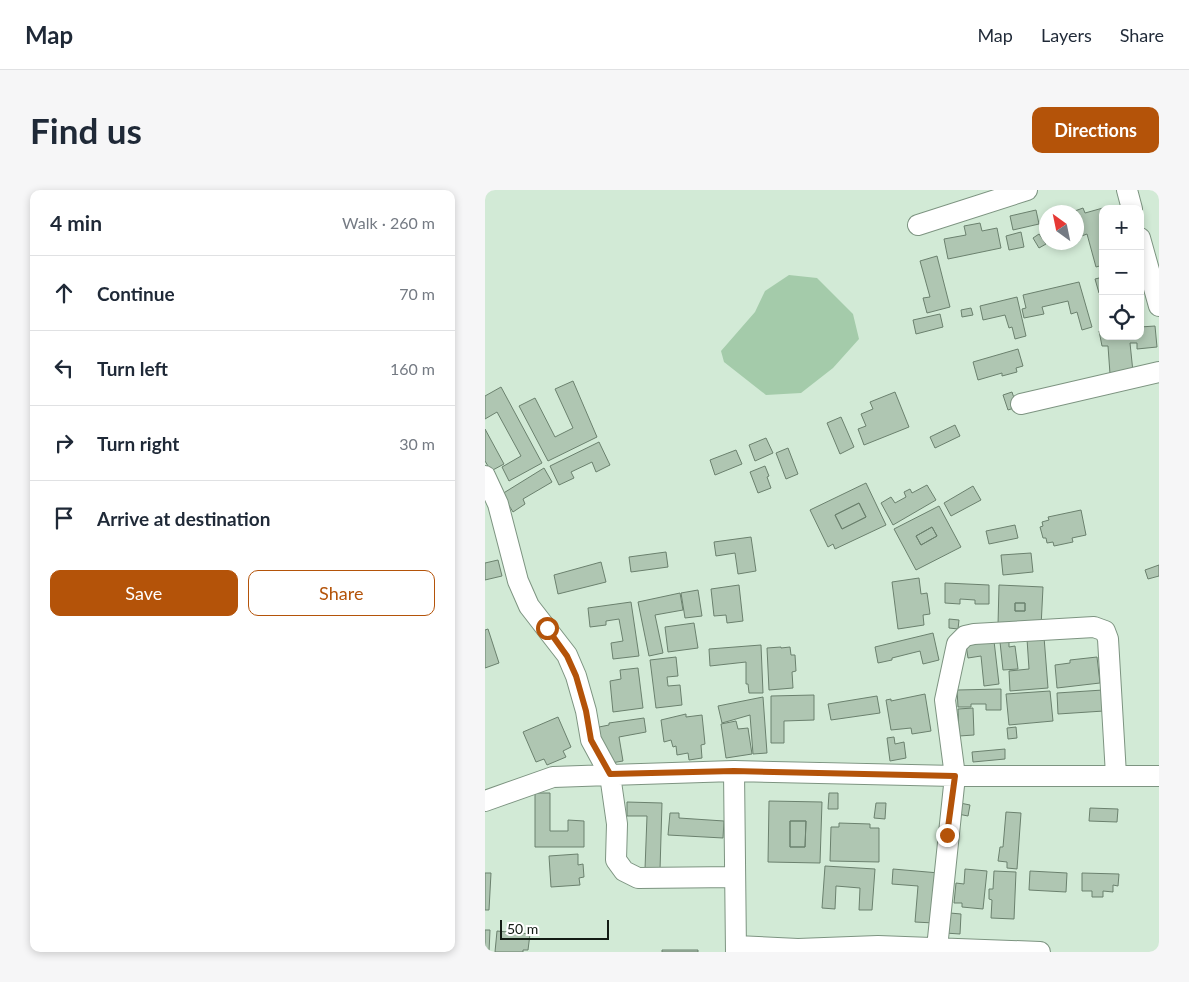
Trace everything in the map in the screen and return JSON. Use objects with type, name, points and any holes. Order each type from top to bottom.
[{"type":"street","points":[[918,225],[1027,190]]},
{"type":"street","points":[[1127,190],[1131,205]]},
{"type":"street","points":[[1143,250],[1159,306]]},
{"type":"street","points":[[1021,404],[1159,372]]},
{"type":"street","points":[[485,476],[498,504],[519,581],[529,606],[567,656],[576,676],[586,711],[591,740],[610,774],[617,824],[616,860],[624,871],[638,878],[735,877]]},
{"type":"street","points":[[937,948],[955,776],[945,700],[957,644],[965,636],[1095,628],[1105,631],[1108,639],[1116,775]]},
{"type":"street","points":[[734,771],[736,949],[878,946],[1040,952]]},
{"type":"street","points":[[485,801],[553,777],[610,774],[734,771],[955,776],[1159,776]]},
{"type":"shaded area","points":[[789,275],[817,278],[853,314],[859,339],[833,368],[801,393],[766,395],[724,362],[721,351],[755,312],[765,291]]},
{"type":"building","points":[[1099,209],[1099,266],[1096,267],[1087,234],[1084,235],[1084,210],[1085,213]]},
{"type":"building","points":[[1036,210],[1039,224],[1013,230],[1010,216]]},
{"type":"building","points":[[980,223],[982,231],[997,228],[1001,248],[948,259],[944,239],[966,235],[964,226]]},
{"type":"building","points":[[1021,232],[1024,247],[1009,250],[1006,236]]},
{"type":"building","points":[[1039,234],[1039,248],[1033,238]]},
{"type":"building","points":[[937,256],[950,307],[927,313],[923,298],[930,297],[920,261]]},
{"type":"building","points":[[1099,278],[1099,293],[1095,279]]},
{"type":"building","points":[[1079,282],[1092,327],[1082,330],[1077,312],[1071,314],[1068,301],[1042,307],[1044,314],[1024,318],[1022,309],[1026,308],[1023,295]]},
{"type":"building","points":[[1017,297],[1026,336],[1015,339],[1012,327],[1009,328],[1005,315],[983,320],[980,306]]},
{"type":"building","points":[[971,308],[973,315],[962,317],[961,310]]},
{"type":"building","points":[[940,314],[943,327],[916,334],[913,320]]},
{"type":"building","points":[[1155,326],[1157,347],[1137,349],[1137,343],[1130,343],[1133,372],[1110,374],[1108,346],[1102,346],[1101,340],[1144,340],[1144,327]]},
{"type":"building","points":[[1018,349],[1023,366],[1016,368],[1017,372],[1002,376],[1002,373],[978,380],[973,362]]},
{"type":"building","points":[[573,381],[597,437],[548,461],[519,406],[535,398],[555,437],[573,428],[555,389]]},
{"type":"building","points":[[501,387],[542,463],[509,481],[502,467],[521,456],[497,412],[485,419],[485,396]]},
{"type":"building","points":[[895,392],[909,427],[864,445],[858,429],[866,426],[861,414],[873,409],[870,402]]},
{"type":"building","points":[[1012,392],[1017,407],[1008,410],[1003,395]]},
{"type":"building","points":[[841,417],[854,447],[840,454],[827,423]]},
{"type":"building","points":[[955,425],[960,436],[935,448],[930,437]]},
{"type":"building","points":[[485,429],[504,464],[491,471],[485,461]]},
{"type":"building","points":[[766,438],[773,453],[755,461],[749,445]]},
{"type":"building","points":[[599,442],[610,465],[596,472],[592,462],[571,472],[574,478],[559,485],[550,466]]},
{"type":"building","points":[[788,448],[798,474],[786,479],[776,453]]},
{"type":"building","points":[[736,450],[742,464],[715,475],[710,460]]},
{"type":"building","points":[[765,466],[771,488],[758,493],[750,472]]},
{"type":"building","points":[[544,468],[552,482],[523,499],[525,504],[513,512],[502,494]]},
{"type":"building","points":[[866,483],[886,525],[835,549],[833,544],[828,547],[810,510]],"holes":[[[859,503],[866,517],[842,529],[835,515]]]},
{"type":"building","points":[[927,485],[936,500],[893,525],[881,503],[891,497],[895,503],[906,497],[904,492],[910,489],[912,493]]},
{"type":"building","points":[[973,486],[981,500],[951,516],[944,503]]},
{"type":"building","points":[[859,503],[866,517],[842,529],[835,515]]},
{"type":"building","points":[[939,506],[961,547],[916,570],[894,529]],"holes":[[[932,527],[937,536],[921,545],[916,536]]]},
{"type":"building","points":[[1081,510],[1086,535],[1072,538],[1073,542],[1054,546],[1053,542],[1047,543],[1046,538],[1043,538],[1040,527],[1043,526],[1042,522],[1049,520],[1048,517]]},
{"type":"building","points":[[1015,525],[1018,538],[989,544],[986,531]]},
{"type":"building","points":[[932,527],[937,536],[921,545],[916,536]]},
{"type":"building","points":[[751,537],[756,571],[738,574],[735,553],[716,556],[714,542]]},
{"type":"building","points":[[666,552],[668,567],[631,572],[629,557]]},
{"type":"building","points":[[1031,553],[1033,572],[1003,575],[1001,555]]},
{"type":"building","points":[[498,560],[502,576],[485,580],[485,563]]},
{"type":"building","points":[[601,562],[606,582],[558,594],[554,575]]},
{"type":"building","points":[[1159,565],[1159,576],[1148,579],[1145,570]]},
{"type":"building","points":[[919,578],[921,594],[927,593],[930,614],[923,615],[924,625],[898,629],[892,582]]},
{"type":"building","points":[[945,583],[989,585],[989,604],[975,604],[975,600],[960,599],[960,604],[945,603]]},
{"type":"building","points":[[739,585],[743,621],[727,623],[726,615],[714,616],[711,589]]},
{"type":"building","points":[[999,585],[1043,587],[1041,627],[998,625]],"holes":[[[1015,603],[1025,603],[1025,611],[1015,611]]]},
{"type":"building","points":[[698,590],[702,616],[685,618],[681,593]]},
{"type":"building","points":[[680,593],[683,610],[655,615],[663,653],[649,656],[638,602]]},
{"type":"building","points":[[631,602],[639,656],[613,659],[611,643],[623,641],[619,619],[606,621],[606,625],[590,627],[588,608]]},
{"type":"building","points":[[1015,603],[1025,603],[1025,611],[1015,611]]},
{"type":"building","points":[[949,619],[959,620],[958,629],[949,628]]},
{"type":"building","points":[[694,623],[698,648],[668,652],[665,627]]},
{"type":"building","points":[[488,629],[499,663],[485,668],[485,630]]},
{"type":"building","points":[[933,633],[939,660],[923,664],[920,651],[878,663],[875,647]]},
{"type":"building","points":[[1044,637],[1048,688],[1010,691],[1009,671],[1029,669],[1027,639]]},
{"type":"building","points":[[994,641],[999,684],[984,686],[981,656],[968,658],[966,645]]},
{"type":"building","points":[[1000,642],[1009,642],[1009,647],[1015,646],[1018,669],[1003,670]]},
{"type":"building","points":[[761,645],[763,693],[749,693],[748,684],[746,684],[746,662],[710,666],[709,649]]},
{"type":"building","points":[[790,647],[791,655],[795,655],[796,671],[792,672],[793,688],[769,690],[767,648]]},
{"type":"building","points":[[676,657],[678,676],[667,677],[668,686],[680,685],[682,705],[656,708],[650,660]]},
{"type":"building","points":[[1097,657],[1100,683],[1057,688],[1055,665],[1070,663],[1070,660]]},
{"type":"building","points":[[638,668],[643,708],[613,712],[610,681],[621,679],[620,670]]},
{"type":"building","points":[[1001,689],[1001,710],[986,710],[986,704],[971,704],[971,707],[958,707],[957,690]]},
{"type":"building","points":[[1103,690],[1104,711],[1058,714],[1057,693]]},
{"type":"building","points":[[1050,691],[1053,721],[1009,725],[1006,694]]},
{"type":"building","points":[[925,694],[931,731],[912,734],[911,728],[891,730],[886,700],[891,699],[891,701]]},
{"type":"building","points":[[814,695],[814,720],[784,721],[784,743],[771,743],[771,696]]},
{"type":"building","points":[[877,696],[880,713],[831,720],[828,704]]},
{"type":"building","points":[[763,697],[767,753],[753,754],[750,715],[722,723],[718,706]]},
{"type":"building","points":[[973,708],[974,735],[959,736],[958,709]]},
{"type":"building","points":[[686,714],[686,717],[702,715],[705,744],[701,745],[702,758],[689,760],[688,753],[677,755],[676,746],[673,747],[671,740],[664,742],[661,720]]},
{"type":"building","points":[[558,717],[571,747],[563,751],[566,757],[547,765],[544,759],[536,762],[523,732]]},
{"type":"building","points":[[644,718],[646,732],[619,737],[623,761],[605,764],[599,727],[609,725],[609,723]]},
{"type":"building","points":[[736,721],[738,729],[748,728],[752,754],[726,758],[721,724]]},
{"type":"building","points":[[1016,727],[1017,738],[1008,739],[1007,728]]},
{"type":"building","points":[[894,737],[895,744],[904,742],[906,758],[890,761],[887,738]]},
{"type":"building","points":[[1005,749],[1005,759],[973,762],[972,752]]},
{"type":"building","points":[[535,793],[550,793],[550,831],[568,831],[568,820],[584,821],[584,847],[535,847]]},
{"type":"building","points":[[829,793],[838,793],[838,809],[828,809]]},
{"type":"building","points":[[769,801],[822,802],[820,863],[768,862]],"holes":[[[790,821],[806,821],[805,847],[790,847]]]},
{"type":"building","points":[[627,802],[662,803],[660,870],[645,869],[647,816],[627,816]]},
{"type":"building","points":[[876,803],[886,803],[885,819],[874,818]]},
{"type":"building","points":[[960,803],[970,805],[968,816],[958,814]]},
{"type":"building","points":[[1090,808],[1118,809],[1117,822],[1089,821]]},
{"type":"building","points":[[1006,812],[1021,813],[1017,869],[1007,868],[1007,862],[998,861],[1000,847],[1003,847]]},
{"type":"building","points":[[670,813],[679,813],[679,818],[724,821],[723,838],[668,835]]},
{"type":"building","points":[[790,821],[806,821],[805,847],[790,847]]},
{"type":"building","points":[[839,823],[870,824],[870,828],[879,828],[879,862],[830,861],[831,827],[839,827]]},
{"type":"building","points":[[578,854],[578,865],[583,864],[584,877],[579,878],[580,885],[551,887],[549,856]]},
{"type":"building","points":[[825,866],[875,869],[872,910],[859,910],[860,888],[836,886],[835,909],[822,908]]},
{"type":"building","points":[[893,869],[939,873],[934,923],[915,922],[918,886],[892,884]]},
{"type":"building","points":[[965,869],[987,871],[983,909],[962,907],[962,903],[954,903],[956,883],[964,884]]},
{"type":"building","points":[[994,871],[1016,872],[1014,919],[991,918],[992,900],[989,899],[989,889],[993,889]]},
{"type":"building","points":[[1030,871],[1067,873],[1066,892],[1029,890]]},
{"type":"building","points":[[485,873],[491,873],[489,910],[485,910]]},
{"type":"building","points":[[1082,873],[1119,874],[1118,886],[1113,885],[1113,892],[1103,891],[1103,897],[1092,897],[1092,891],[1082,891]]},
{"type":"building","points":[[950,913],[961,914],[960,934],[945,933]]},
{"type":"building","points":[[485,930],[490,930],[489,952],[485,952]]},
{"type":"building","points":[[497,931],[530,934],[528,950],[523,950],[523,952],[495,952]]},
{"type":"building","points":[[662,950],[698,950],[698,952],[662,952]]},
{"type":"route","points":[[547,628],[567,656],[576,676],[586,711],[591,740],[610,774],[734,771],[955,776],[947,835]]}]
